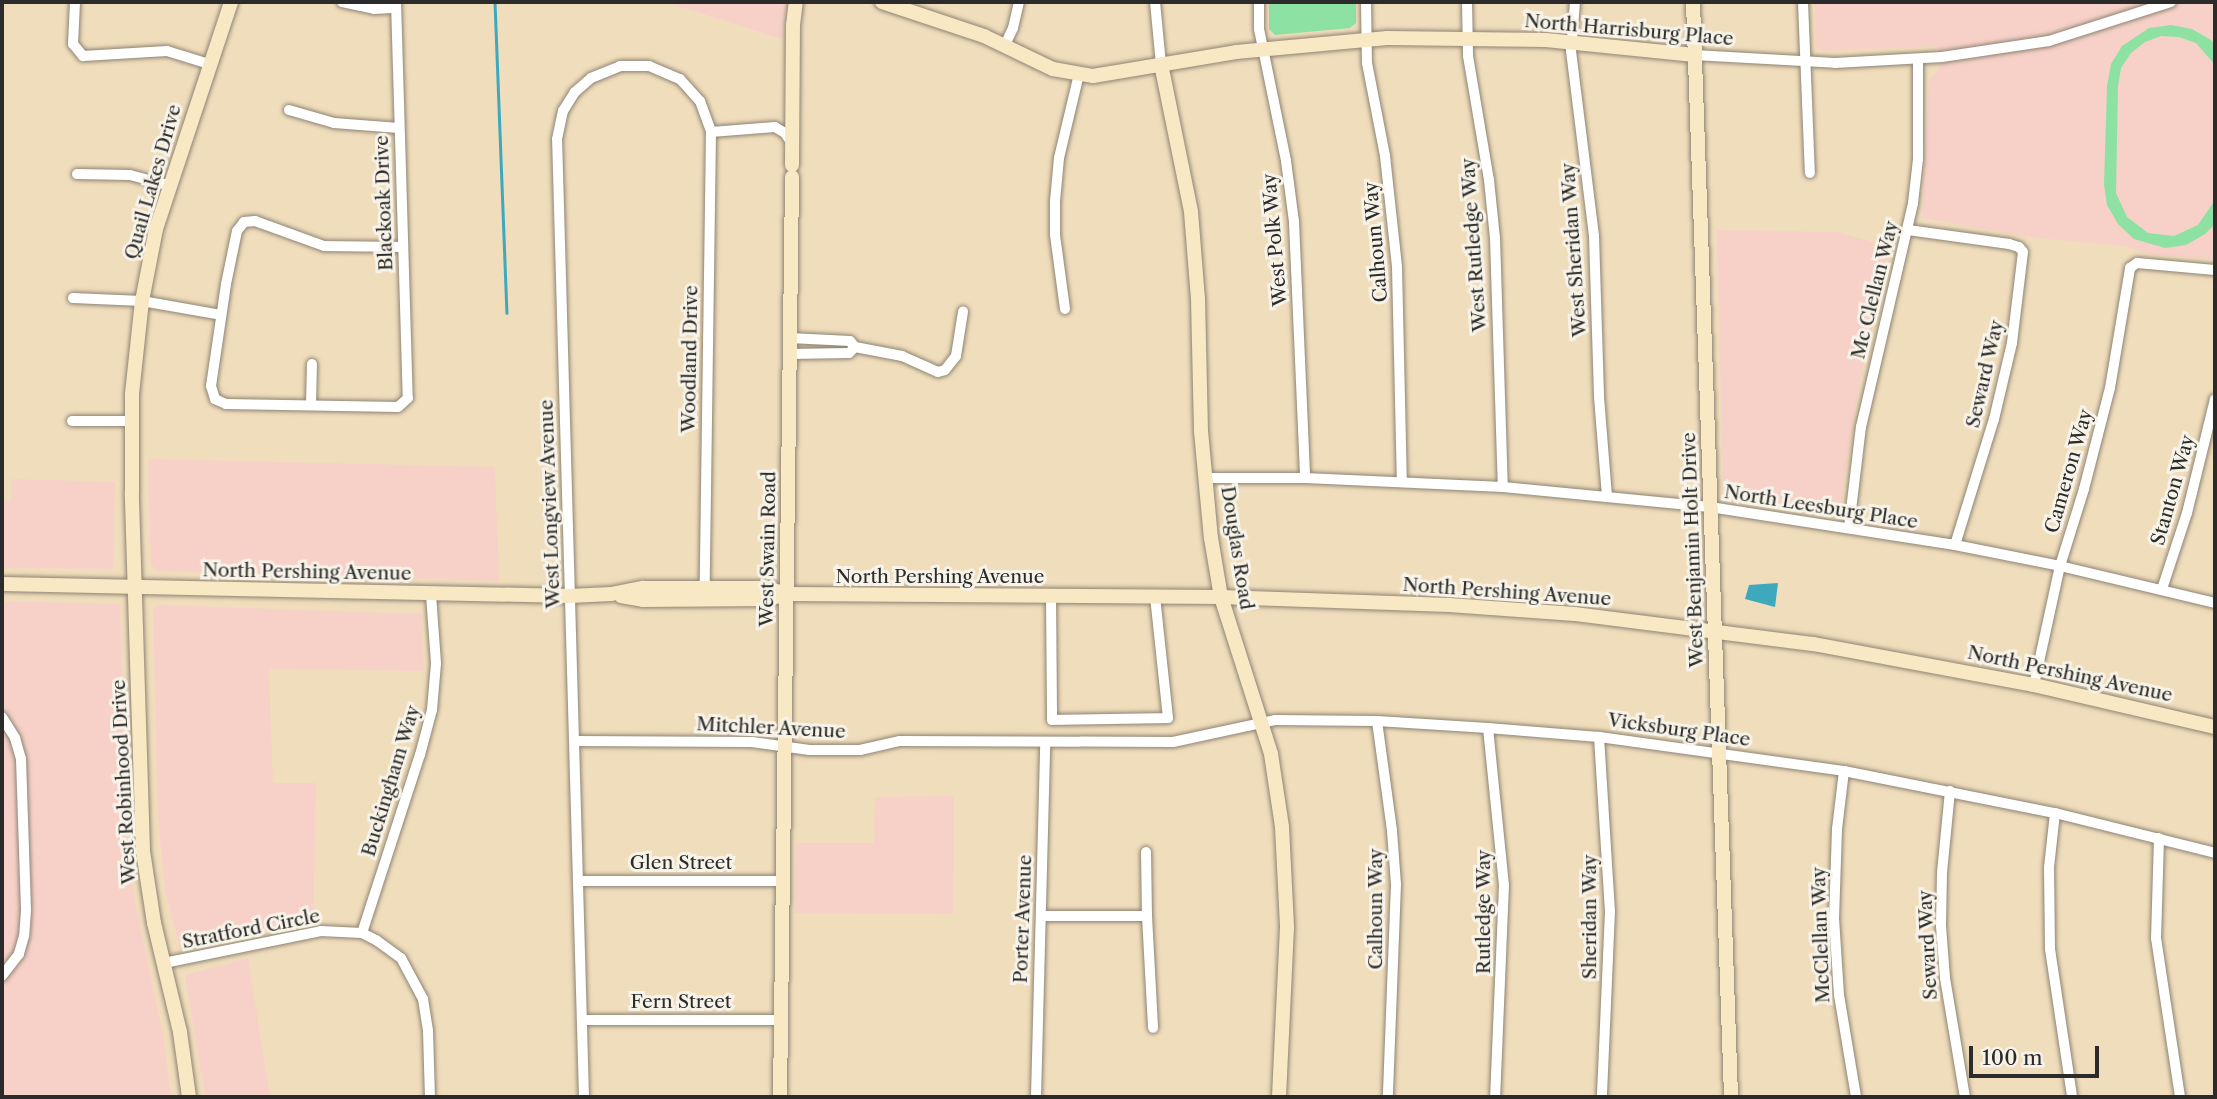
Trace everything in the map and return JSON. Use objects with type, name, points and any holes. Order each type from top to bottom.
[{"type":"main road","name":"Quail Lakes Drive","points":[[135,587],[131,421],[142,301],[169,185],[231,2]]},
{"type":"main road","name":"West Swain Road","points":[[780,1097],[793,25],[796,2]]},
{"type":"main road","name":"North Harrisburg Place","points":[[882,2],[913,6],[1053,68],[1093,76],[1262,48],[1366,39],[1467,36],[1571,41],[1694,55]]},
{"type":"main road","name":"West Benjamin Holt Drive","points":[[1693,2],[1731,1097]]},
{"type":"main road","name":"Douglas Road","points":[[1161,64],[1191,212],[1206,478],[1222,597],[1262,721],[1276,783],[1287,896],[1279,1097]]},
{"type":"main road","name":"North Pershing Avenue","points":[[2,584],[570,596],[643,589],[705,587],[767,588],[787,594]]},
{"type":"main road","name":"West Robinhood Drive","points":[[135,587],[144,851],[164,964],[180,1032],[188,1097]]},
{"type":"main road","name":"North Pershing Avenue","points":[[611,594],[643,600],[767,599],[787,594],[1222,597],[1449,605],[1575,614],[1716,630],[1891,657],[2034,684],[2215,727]]},
{"type":"street","points":[[75,2],[73,44],[83,56],[167,51],[209,64]]},
{"type":"street","points":[[342,2],[374,9],[396,5]]},
{"type":"street","points":[[1005,45],[1019,2]]},
{"type":"street","name":"Douglas Road","points":[[1155,2],[1161,64]]},
{"type":"street","name":"West Polk Way","points":[[1259,2],[1262,48],[1286,161],[1294,222],[1305,478]]},
{"type":"street","name":"Calhoun Way","points":[[1366,2],[1367,63],[1385,156],[1396,254],[1402,481]]},
{"type":"street","name":"West Rutledge Way","points":[[1468,2],[1467,36],[1495,238],[1503,487]]},
{"type":"street","name":"West Sheridan Way","points":[[1575,2],[1571,41],[1572,72],[1594,236],[1599,397],[1607,496]]},
{"type":"street","points":[[1803,2],[1810,173]]},
{"type":"street","name":"North Harrisburg Place","points":[[1694,55],[1805,62],[1918,59],[2049,41],[2171,2]]},
{"type":"street","name":"Blackoak Drive","points":[[311,404],[398,407],[405,402],[408,390],[396,5]]},
{"type":"street","name":"Mc Clellan Way","points":[[1849,527],[1861,426],[1908,230],[1918,159],[1918,59]]},
{"type":"street","name":"West Longview Avenue","points":[[584,1097],[557,139],[560,120],[569,101],[591,78],[614,67],[638,65],[662,69],[691,89],[708,117],[711,132]]},
{"type":"street","points":[[1065,309],[1055,235],[1055,201],[1059,158],[1079,74]]},
{"type":"street","points":[[289,110],[334,123],[400,128]]},
{"type":"street","points":[[711,132],[775,127],[785,133],[792,145]]},
{"type":"street","name":"Woodland Drive","points":[[705,587],[711,132]]},
{"type":"street","points":[[77,174],[130,175],[169,185]]},
{"type":"street","points":[[312,364],[311,404],[226,404],[215,399],[211,391],[221,314],[237,231],[244,222],[255,221],[324,246],[403,247]]},
{"type":"street","name":"Seward Way","points":[[1908,230],[2009,244],[2021,249],[2024,258],[2012,343],[1994,419],[1955,545]]},
{"type":"street","name":"Cameron Way","points":[[2034,684],[2060,566],[2084,489],[2110,388],[2131,265],[2137,263],[2215,270]]},
{"type":"street","points":[[73,298],[142,301],[221,314]]},
{"type":"street","points":[[790,338],[845,341],[853,343],[855,347],[881,350],[938,372],[945,370],[956,356],[963,312]]},
{"type":"street","points":[[789,354],[849,353],[855,347]]},
{"type":"street","name":"Stanton Way","points":[[2162,589],[2187,513],[2215,399]]},
{"type":"street","points":[[72,421],[131,421]]},
{"type":"street","name":"North Leesburg Place","points":[[1206,478],[1305,478],[1503,487],[1710,508],[1955,545],[2060,566],[2215,603]]},
{"type":"street","name":"Buckingham Way","points":[[362,933],[432,710],[436,663],[431,595]]},
{"type":"street","points":[[1051,597],[1052,720],[1168,718],[1155,597]]},
{"type":"street","points":[[2,717],[15,738],[21,759],[26,910],[22,945],[15,961],[2,976]]},
{"type":"street","name":"Vicksburg Place","points":[[1132,742],[1183,741],[1262,721],[1377,721],[1599,737],[1844,771],[2055,813],[2215,853]]},
{"type":"street","name":"Calhoun Way","points":[[1377,721],[1392,831],[1396,884],[1388,1097]]},
{"type":"street","name":"Rutledge Way","points":[[1488,728],[1504,885],[1496,1097]]},
{"type":"street","name":"Sheridan Way","points":[[1599,737],[1611,911],[1602,1097]]},
{"type":"street","name":"Mitchler Avenue","points":[[575,741],[752,742],[809,750],[860,750],[900,741],[1132,742]]},
{"type":"street","name":"Porter Avenue","points":[[1036,1097],[1045,742]]},
{"type":"street","name":"McClellan Way","points":[[1844,771],[1837,829],[1834,918],[1839,995],[1856,1097]]},
{"type":"street","name":"Seward Way","points":[[1950,791],[1942,873],[1941,926],[1945,978],[1965,1097]]},
{"type":"street","points":[[2055,813],[2049,867],[2050,949],[2072,1097]]},
{"type":"street","points":[[2159,838],[2156,938],[2180,1097]]},
{"type":"street","points":[[1146,852],[1153,1028]]},
{"type":"street","name":"Glen Street","points":[[579,881],[783,881]]},
{"type":"street","points":[[1041,916],[1147,916]]},
{"type":"street","name":"Stratford Circle","points":[[164,964],[321,931],[362,933],[401,958],[419,989],[428,1031],[430,1097]]},
{"type":"street","name":"Fern Street","points":[[582,1020],[781,1020]]},
{"type":"shaded area","points":[[665,2],[788,2],[782,39]]},
{"type":"shaded area","points":[[1815,2],[2215,2],[2215,259],[2148,254],[2124,246],[2036,238],[1922,218],[1929,80],[1940,69],[1938,46],[1822,51],[1816,46]]},
{"type":"shaded area","points":[[1717,230],[1838,232],[1892,248],[1859,385],[1840,509],[1833,512],[1730,498],[1723,491]]},
{"type":"shaded area","points":[[148,459],[495,467],[499,581],[157,571],[151,564]]},
{"type":"shaded area","points":[[11,479],[115,482],[113,569],[2,568],[2,501],[11,501]]},
{"type":"shaded area","points":[[2,601],[120,604],[128,869],[163,1034],[171,1097],[2,1097]]},
{"type":"shaded area","points":[[159,605],[421,614],[424,671],[269,669],[273,783],[316,783],[313,921],[180,947],[165,890],[158,816],[153,609]]},
{"type":"shaded area","points":[[954,796],[953,914],[795,913],[796,843],[874,843],[875,797]]},
{"type":"shaded area","points":[[248,958],[270,1097],[205,1097],[185,975]]},
{"type":"green space","points":[[1269,2],[1356,2],[1356,23],[1350,28],[1275,35],[1269,29]]},
{"type":"green space","points":[[2171,25],[2192,29],[2211,40],[2215,45],[2215,65],[2196,43],[2179,37],[2161,36],[2145,42],[2131,53],[2121,68],[2118,86],[2116,193],[2127,217],[2148,233],[2174,236],[2198,225],[2215,200],[2215,224],[2205,234],[2186,245],[2165,248],[2134,239],[2118,224],[2107,205],[2104,184],[2107,86],[2111,64],[2122,46],[2149,28]]},
{"type":"water","points":[[1778,583],[1775,607],[1745,599],[1749,585]]},
{"type":"waterway","points":[[495,2],[507,313]]}]
